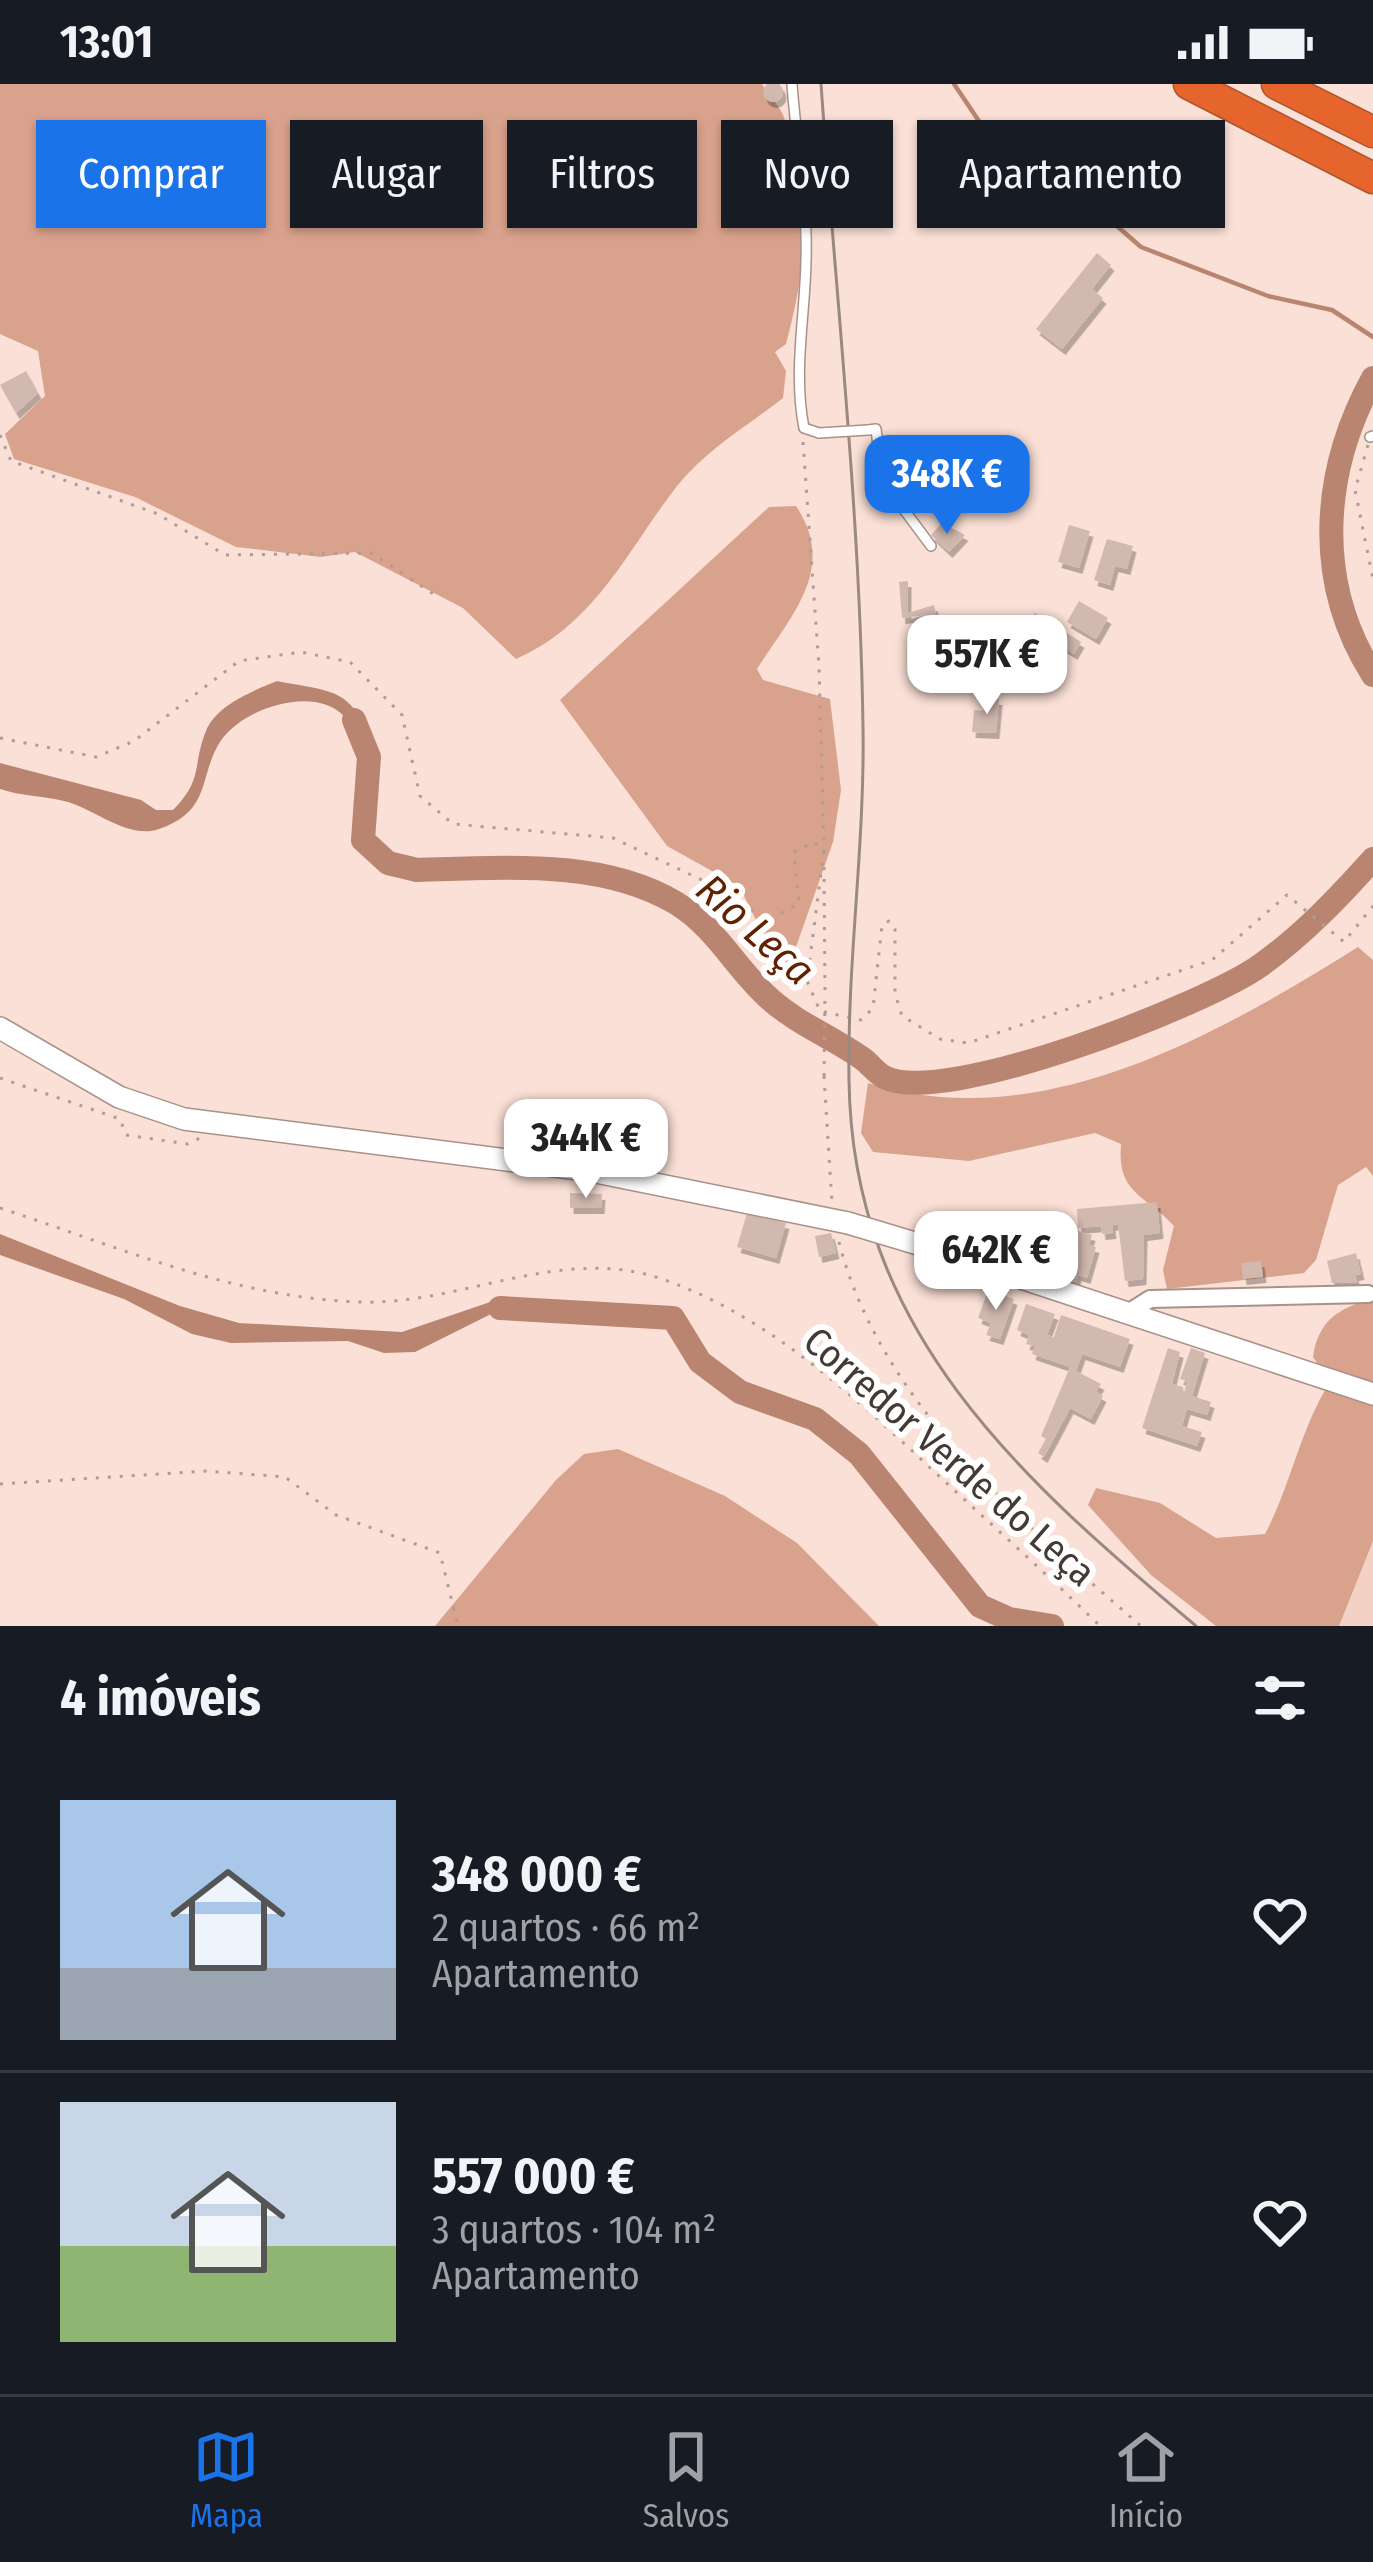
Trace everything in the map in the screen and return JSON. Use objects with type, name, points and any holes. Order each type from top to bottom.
[{"type":"highway","points":[[1189,84],[1373,178]]},
{"type":"highway","points":[[1277,84],[1373,132]]},
{"type":"street","points":[[0,1028],[119,1097],[184,1119],[586,1170],[840,1222],[1373,1394]]},
{"type":"street","points":[[1128,1313],[1150,1299],[1368,1294]]},
{"type":"lane","points":[[792,84],[806,263],[800,313],[805,428],[819,434],[876,429],[882,480],[931,546]]},
{"type":"path","points":[[805,428],[824,850],[807,981],[820,1011],[861,1020],[873,1008],[882,925],[889,921],[895,929],[895,993],[902,1016],[940,1039],[968,1043],[1212,960],[1287,895],[1344,942],[1373,906]]},
{"type":"path","points":[[0,435],[11,460],[158,514],[225,555],[371,553],[435,595]]},
{"type":"path","points":[[1372,437],[1354,490],[1373,579]]},
{"type":"path","points":[[0,738],[96,757],[134,741],[239,661],[301,652],[350,662],[378,687],[402,715],[419,796],[453,824],[614,838],[704,880],[768,921],[800,903],[794,852],[814,842],[824,850]]},
{"type":"path","name":"Corredor Verde do Leça","points":[[824,850],[824,1076],[844,1262],[875,1330],[920,1400],[1016,1517],[1141,1626]]},
{"type":"path","points":[[0,1078],[93,1106],[120,1119],[126,1135],[156,1143],[188,1144],[229,1123]]},
{"type":"path","name":"Corredor Verde do Leça","points":[[0,1208],[177,1270],[270,1294],[363,1302],[444,1293],[569,1267],[659,1277],[748,1318],[867,1410],[1100,1626]]},
{"type":"path","points":[[0,1484],[206,1471],[285,1478],[336,1515],[440,1553],[458,1626]]},
{"type":"shaded area","points":[[0,84],[762,84],[785,120],[721,120],[721,228],[804,228],[799,286],[786,344],[775,352],[786,371],[783,398],[688,473],[589,605],[544,644],[516,659],[463,608],[355,552],[321,557],[236,547],[135,497],[14,459],[5,434],[45,396],[38,351],[0,334]]},
{"type":"shaded area","points":[[796,506],[808,529],[811,571],[795,610],[757,669],[763,680],[830,699],[841,790],[833,842],[785,978],[739,886],[667,846],[560,700],[769,507]]},
{"type":"shaded area","points":[[277,681],[327,691],[348,703],[370,747],[363,747],[347,719],[331,707],[297,701],[260,711],[220,742],[188,813],[147,831],[123,827],[64,801],[0,789],[0,763],[141,800],[156,810],[173,810],[193,780],[211,722],[236,700]]},
{"type":"shaded area","points":[[1358,947],[1373,960],[1373,1176],[1366,1167],[1338,1185],[1316,1260],[1304,1273],[1167,1289],[1163,1270],[1174,1226],[1128,1183],[1121,1144],[1095,1133],[969,1161],[873,1152],[861,1133],[868,1083],[933,1096],[997,1097],[1061,1087],[1186,1043]]},
{"type":"shaded area","points":[[0,1234],[180,1306],[239,1323],[402,1332],[505,1297],[536,1299],[528,1314],[491,1314],[415,1352],[384,1353],[348,1341],[231,1343],[192,1334],[124,1299],[0,1255]]},
{"type":"shaded area","points":[[1373,1299],[1373,1541],[1339,1626],[1216,1626],[1151,1575],[1088,1505],[1096,1488],[1160,1503],[1216,1538],[1265,1534],[1330,1382],[1313,1357],[1320,1334],[1340,1311]]},
{"type":"shaded area","points":[[618,1449],[725,1496],[797,1543],[879,1626],[435,1626],[556,1480],[584,1454]]},
{"type":"shaded area","points":[[1373,1541],[1373,1626],[1339,1626],[1343,1614]]},
{"type":"building","points":[[773,82],[783,92],[773,102],[763,92]]},
{"type":"building","points":[[1097,253],[1111,265],[1092,289],[1103,298],[1062,349],[1036,329]]},
{"type":"building","points":[[26,371],[38,393],[16,413],[0,385]]},
{"type":"building","points":[[942,523],[965,535],[949,552],[931,535]]},
{"type":"building","points":[[1069,525],[1090,531],[1079,568],[1058,562]]},
{"type":"building","points":[[1107,539],[1133,546],[1127,569],[1115,566],[1110,585],[1094,580]]},
{"type":"building","points":[[908,581],[908,613],[934,605],[936,614],[902,618],[899,582]]},
{"type":"building","points":[[1079,601],[1108,618],[1096,639],[1067,622]]},
{"type":"building","points":[[1035,613],[1051,626],[1039,642],[1022,629]]},
{"type":"building","points":[[1062,630],[1081,642],[1074,654],[1055,642]]},
{"type":"building","points":[[983,698],[999,699],[996,733],[972,732],[974,710],[983,711]]},
{"type":"building","points":[[570,1193],[602,1194],[601,1208],[570,1208]]},
{"type":"building","points":[[1157,1202],[1160,1233],[1144,1235],[1143,1279],[1125,1281],[1118,1224],[1112,1225],[1113,1233],[1102,1234],[1101,1226],[1078,1228],[1077,1209]]},
{"type":"building","points":[[747,1213],[786,1223],[776,1258],[737,1247]]},
{"type":"building","points":[[1071,1229],[1092,1235],[1089,1245],[1096,1247],[1087,1278],[1078,1275],[1076,1282],[1063,1279],[1066,1271],[1058,1269]]},
{"type":"building","points":[[831,1233],[836,1253],[819,1257],[815,1236]]},
{"type":"building","points":[[1356,1253],[1361,1274],[1355,1275],[1357,1283],[1332,1283],[1327,1261]]},
{"type":"building","points":[[1261,1261],[1263,1277],[1243,1279],[1241,1263]]},
{"type":"building","points":[[988,1290],[1014,1299],[1000,1339],[986,1335],[991,1323],[978,1318]]},
{"type":"building","points":[[1026,1304],[1055,1314],[1047,1335],[1054,1337],[1061,1315],[1130,1339],[1120,1367],[1082,1354],[1076,1371],[1101,1384],[1096,1392],[1103,1396],[1091,1419],[1070,1408],[1044,1457],[1038,1453],[1046,1439],[1041,1436],[1070,1367],[1032,1354],[1035,1346],[1026,1344],[1029,1335],[1017,1330]]},
{"type":"building","points":[[1168,1348],[1180,1352],[1172,1384],[1183,1387],[1184,1393],[1187,1381],[1180,1379],[1191,1348],[1205,1353],[1192,1396],[1211,1402],[1207,1415],[1187,1409],[1182,1426],[1202,1432],[1197,1446],[1142,1428]]},
{"type":"waterway","points":[[954,84],[1018,179],[1063,179],[1141,247],[1268,296],[1332,310],[1373,337]]},
{"type":"waterway","name":"Rio Leça","points":[[1373,378],[1343,450],[1331,526],[1341,602],[1373,675]]},
{"type":"waterway","name":"Rio Leça","points":[[354,720],[369,757],[363,840],[388,863],[417,870],[583,872],[647,889],[690,913],[782,1009],[852,1051],[884,1077],[915,1083],[960,1078],[1074,1047],[1232,982],[1292,941],[1373,859]]},
{"type":"waterway","name":"Rio Leça","points":[[500,1308],[673,1318],[700,1362],[740,1392],[815,1419],[859,1454],[980,1606],[1009,1619],[1052,1626]]},
{"type":"tram line","points":[[821,84],[861,647],[863,771],[849,1036],[858,1169],[880,1250],[914,1324],[958,1392],[1068,1514],[1196,1626]]}]
